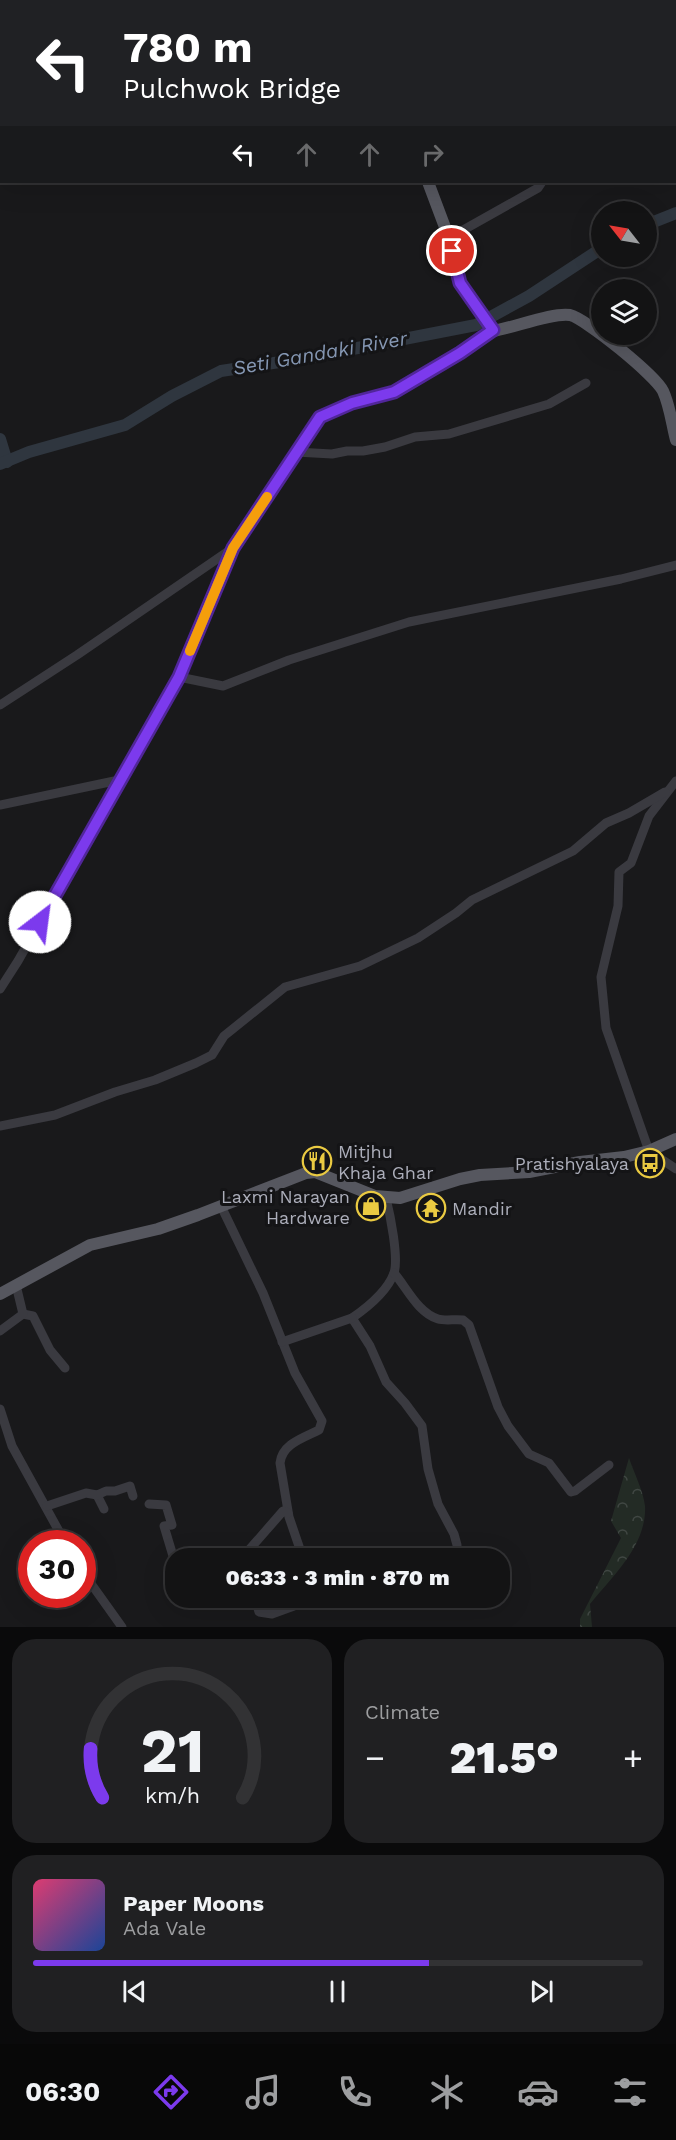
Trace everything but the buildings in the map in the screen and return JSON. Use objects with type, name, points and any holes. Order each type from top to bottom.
[{"type":"main road","points":[[428,183],[449,238],[460,283],[493,330],[558,316],[570,315],[583,322],[619,348],[661,388],[676,440]]},
{"type":"main road","points":[[0,1294],[90,1245],[158,1229],[311,1172],[386,1198],[405,1197],[480,1174],[544,1170],[649,1151],[676,1139]]},
{"type":"street","points":[[449,238],[538,188],[541,183]]},
{"type":"street","points":[[0,989],[35,932],[179,677],[233,548],[320,417],[352,403],[394,392],[460,353],[493,330]]},
{"type":"street","points":[[296,452],[332,454],[343,451],[370,450],[411,438],[449,434],[549,404],[586,383]]},
{"type":"street","points":[[0,705],[77,656],[233,548]]},
{"type":"street","points":[[179,677],[224,686],[289,660],[409,622],[621,579],[676,565]]},
{"type":"street","points":[[0,805],[119,780]]},
{"type":"street","points":[[676,781],[648,816],[631,862],[619,872],[618,906],[601,977],[606,1028],[649,1151],[676,1169]]},
{"type":"street","points":[[0,1126],[55,1115],[196,1063],[212,1054],[224,1036],[285,987],[360,966],[418,938],[472,900],[573,851],[606,823],[629,813],[665,792]]},
{"type":"street","points":[[282,1342],[352,1318],[381,1293],[394,1273],[393,1235],[386,1198]]},
{"type":"street","points":[[221,1206],[263,1293],[295,1373],[322,1421],[319,1430],[289,1446],[280,1456],[288,1513],[300,1548]]},
{"type":"street","points":[[394,1273],[428,1314],[440,1320],[463,1320],[469,1325],[498,1407],[508,1426],[529,1455],[549,1463],[571,1492],[609,1465]]},
{"type":"street","points":[[16,1285],[23,1314]]},
{"type":"street","points":[[0,1331],[23,1314],[33,1316],[50,1350],[65,1368]]},
{"type":"street","points":[[352,1318],[370,1346],[386,1382],[405,1402],[422,1426],[428,1469],[438,1504],[454,1534],[457,1548]]},
{"type":"street","points":[[0,1409],[12,1446],[59,1530]]},
{"type":"street","points":[[46,1506],[86,1493],[97,1495],[130,1486],[134,1496]]},
{"type":"street","points":[[97,1495],[104,1509]]},
{"type":"street","points":[[149,1504],[166,1505],[172,1525],[164,1526],[171,1548]]},
{"type":"street","points":[[251,1548],[283,1511],[288,1513]]},
{"type":"street","points":[[96,1591],[122,1627]]},
{"type":"street","points":[[258,1608],[259,1612],[272,1614],[288,1608]]},
{"type":"green space","points":[[629,1458],[645,1506],[640,1534],[626,1560],[590,1604],[592,1627],[580,1627],[580,1619],[621,1538],[611,1521]]},
{"type":"waterway","name":"Seti Gandaki River","points":[[657,221],[676,213]]},
{"type":"waterway","name":"Seti Gandaki River","points":[[0,464],[29,452],[125,425],[172,396],[221,371],[306,358],[476,325],[529,296],[591,255]]},
{"type":"waterway","points":[[0,439],[7,462]]},
{"type":"slow traffic","points":[[190,651],[233,548],[267,497]]},
{"type":"place","name":"Mitjhu Khaja Ghar","points":[[317,1161]]},
{"type":"place","name":"Pratishyalaya","points":[[650,1163]]},
{"type":"place","name":"Laxmi Narayan Hardware","points":[[371,1206]]},
{"type":"place","name":"Mandir","points":[[431,1208]]},
{"type":"route","points":[[40,922],[179,677],[233,548],[320,417],[352,403],[394,392],[460,353],[493,330],[465,293],[460,283],[452,251]]}]
